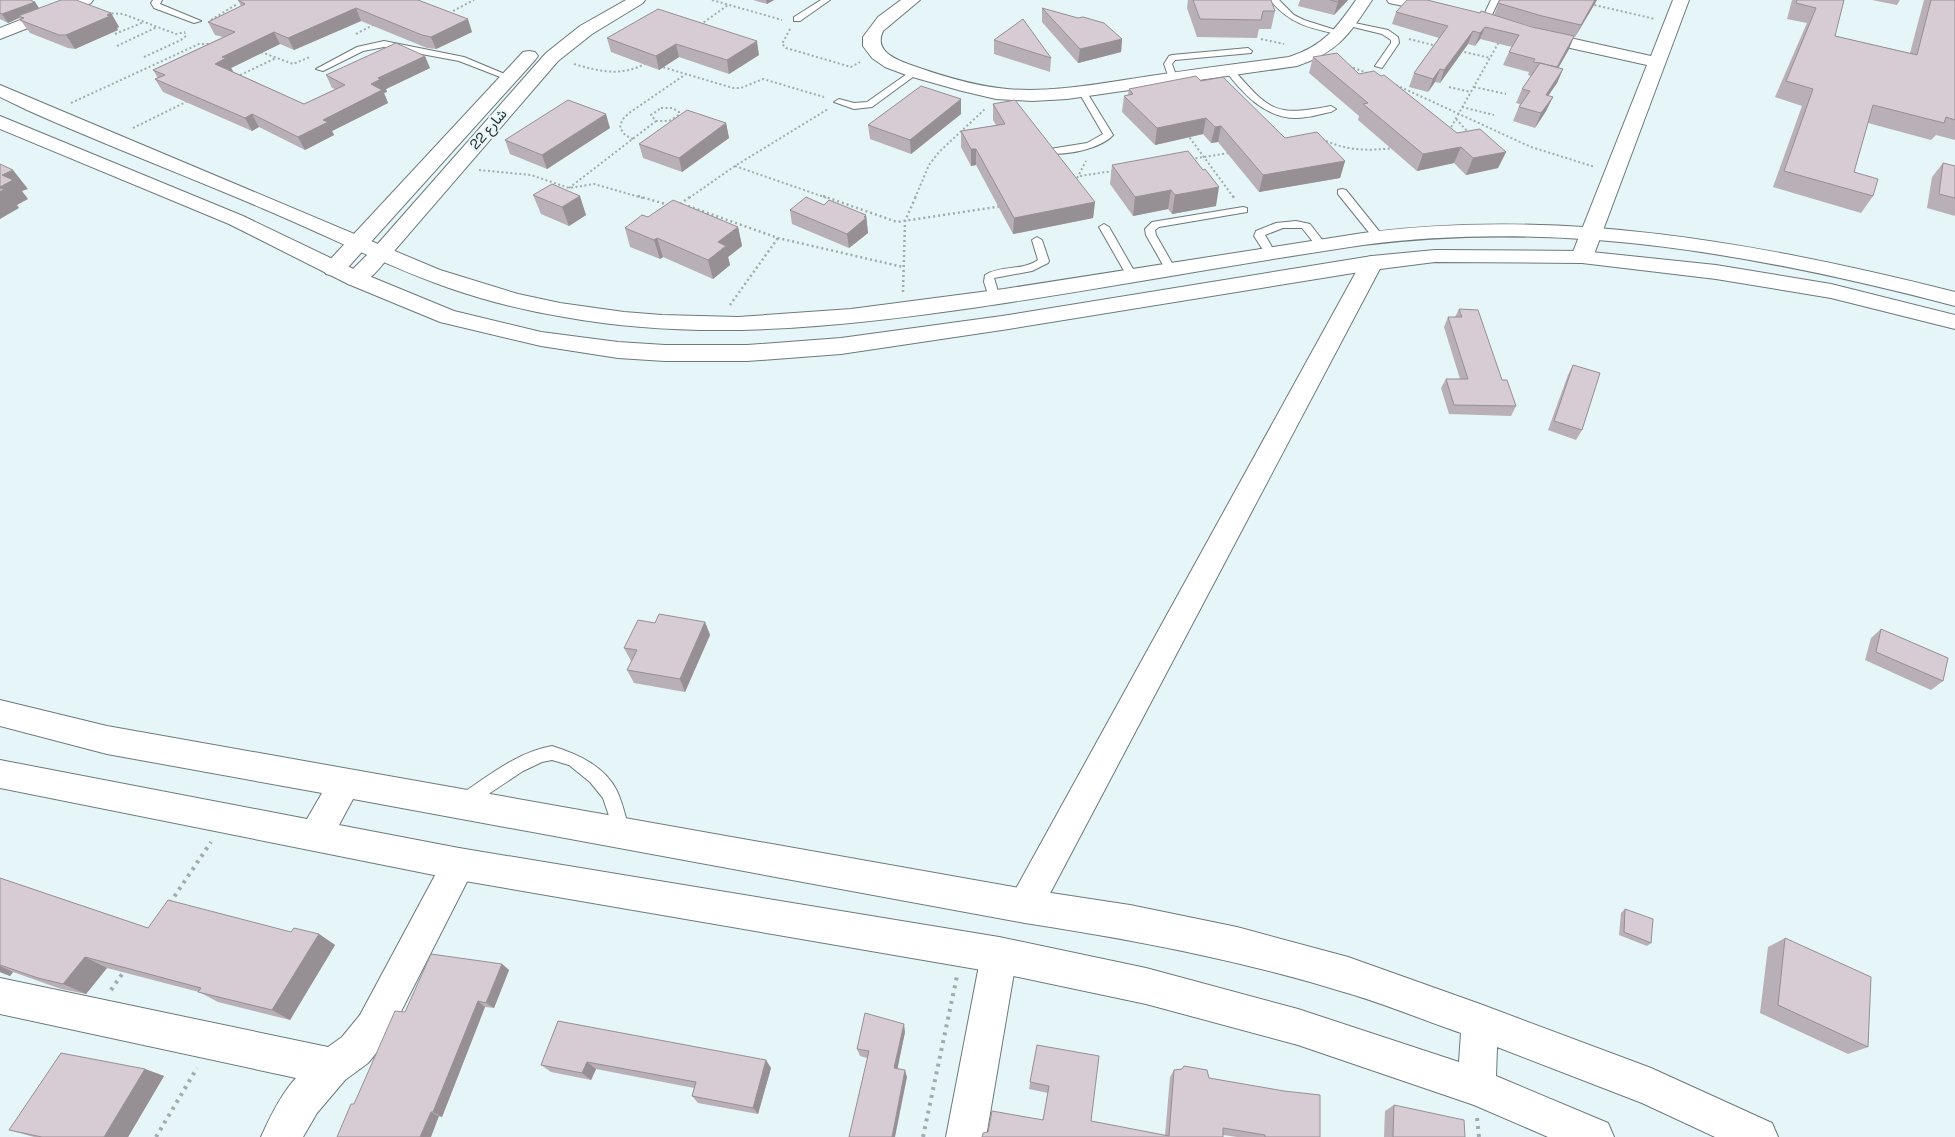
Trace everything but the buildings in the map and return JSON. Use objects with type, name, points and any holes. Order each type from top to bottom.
[{"type":"street","points":[[50,0],[66,8]]},
{"type":"street","points":[[0,34],[85,0]]},
{"type":"street","name":"شارع 22","points":[[334,269],[508,77],[549,39],[611,0]]},
{"type":"street","name":"شارع 22","points":[[356,279],[382,252],[552,57],[586,30],[637,0]]},
{"type":"street","points":[[887,0],[909,2]]},
{"type":"street","points":[[909,2],[875,28],[871,35],[871,43],[875,51],[884,59],[914,72],[969,88],[1001,94],[1039,96],[1291,62],[1318,53],[1335,40],[1364,0]]},
{"type":"street","points":[[1395,0],[1456,12]]},
{"type":"street","points":[[1582,257],[1681,0]]},
{"type":"street","points":[[1480,17],[1514,29],[1657,62]]},
{"type":"street","points":[[0,90],[48,113],[454,282],[511,299],[564,311],[626,320],[755,324],[837,318],[994,298],[1322,246],[1435,256],[1582,257],[1716,272],[1897,306],[1955,322]]},
{"type":"street","points":[[3,125],[236,220],[334,269],[448,317],[541,339],[618,350],[665,353],[746,353],[841,346],[983,326],[1472,230],[1592,232],[1700,245],[1772,257],[1896,283],[1955,299]]},
{"type":"street","points":[[1025,906],[1376,250]]},
{"type":"street","points":[[1772,257],[1777,282]]},
{"type":"street","points":[[0,713],[107,740],[1025,906],[1130,922],[1238,944],[1348,975],[1480,1022],[1651,1087],[1758,1137]]},
{"type":"street","points":[[0,774],[459,864],[999,955],[1146,986],[1298,1027],[1476,1087],[1594,1137]]},
{"type":"street","points":[[316,835],[345,783]]},
{"type":"street","points":[[282,1137],[302,1099],[332,1067],[355,1050],[373,1028],[459,864]]},
{"type":"street","points":[[966,1137],[999,955]]},
{"type":"street","points":[[0,996],[332,1067]]},
{"type":"street","points":[[1476,1087],[1480,1022]]},
{"type":"lane","points":[[158,0],[155,2],[157,6],[196,21]]},
{"type":"lane","points":[[797,19],[826,0]]},
{"type":"lane","points":[[1274,0],[1291,16],[1301,22],[1392,35],[1395,43],[1379,66]]},
{"type":"lane","points":[[1480,17],[1495,0]]},
{"type":"lane","points":[[320,69],[360,49],[390,45],[461,59],[508,77]]},
{"type":"lane","points":[[1173,78],[1168,64],[1172,58],[1248,51]]},
{"type":"lane","points":[[1229,70],[1263,106],[1271,111],[1294,116],[1331,109]]},
{"type":"lane","points":[[839,102],[854,106],[869,105],[914,72]]},
{"type":"lane","points":[[1053,151],[1094,144],[1103,141],[1108,135],[1082,91]]},
{"type":"lane","points":[[1342,192],[1376,250]]},
{"type":"lane","points":[[1171,270],[1150,235],[1150,229],[1156,224],[1243,210]]},
{"type":"lane","points":[[1104,227],[1132,276]]},
{"type":"lane","points":[[994,298],[989,277],[994,274],[1041,265],[1044,261],[1037,240]]},
{"type":"lane","points":[[461,804],[517,766],[540,755],[552,753],[574,760],[596,777],[610,794],[622,833]]},
{"type":"path","points":[[453,11],[474,0]]},
{"type":"path","points":[[712,0],[786,21],[797,19]]},
{"type":"path","points":[[1582,2],[1672,23]]},
{"type":"path","points":[[696,28],[728,5]]},
{"type":"path","points":[[797,19],[782,44],[792,50],[851,67],[875,51]]},
{"type":"path","points":[[115,34],[144,22]]},
{"type":"path","points":[[354,35],[379,22]]},
{"type":"path","points":[[117,46],[158,27]]},
{"type":"path","points":[[1447,135],[1490,58],[1514,29]]},
{"type":"path","points":[[144,57],[181,40],[186,36],[184,32]]},
{"type":"path","points":[[1392,35],[1446,48]]},
{"type":"path","points":[[1261,39],[1318,53],[1371,75]]},
{"type":"path","points":[[48,113],[199,44],[207,43],[218,47]]},
{"type":"path","points":[[255,54],[269,48]]},
{"type":"path","points":[[1454,50],[1490,58]]},
{"type":"path","points":[[261,52],[293,64],[311,57]]},
{"type":"path","points":[[552,57],[604,73],[616,74],[639,69],[648,62]]},
{"type":"path","points":[[232,79],[276,58]]},
{"type":"path","points":[[658,65],[737,89],[743,88],[757,80],[768,80],[839,102]]},
{"type":"path","points":[[633,139],[624,135],[620,128],[622,120],[629,113],[686,74]]},
{"type":"path","points":[[1389,83],[1459,112],[1532,147],[1615,173]]},
{"type":"path","points":[[1449,87],[1471,92]]},
{"type":"path","points":[[1474,87],[1506,94]]},
{"type":"path","points":[[902,310],[905,222],[934,158],[1001,94]]},
{"type":"path","points":[[110,139],[188,101]]},
{"type":"path","points":[[680,204],[735,166],[839,102]]},
{"type":"path","points":[[569,188],[656,121],[670,121],[679,116],[680,112],[672,107],[658,109],[651,115],[656,121]]},
{"type":"path","points":[[1462,107],[1494,115]]},
{"type":"path","points":[[1456,119],[1474,138]]},
{"type":"path","points":[[1181,127],[1243,210]]},
{"type":"path","points":[[1318,137],[1340,147],[1366,151],[1402,146]]},
{"type":"path","points":[[1074,183],[1094,144]]},
{"type":"path","points":[[1185,160],[1232,152]]},
{"type":"path","points":[[735,166],[888,220],[905,222],[1008,205]]},
{"type":"path","points":[[454,168],[522,174],[569,188],[594,184],[666,205],[680,204],[778,238],[903,267]]},
{"type":"path","points":[[1079,176],[1118,171]]},
{"type":"path","points":[[716,324],[778,238]]},
{"type":"path","points":[[166,909],[227,818]]},
{"type":"path","points":[[923,1137],[962,949]]},
{"type":"path","points":[[94,1016],[127,966]]},
{"type":"path","points":[[156,1137],[212,1041]]}]
